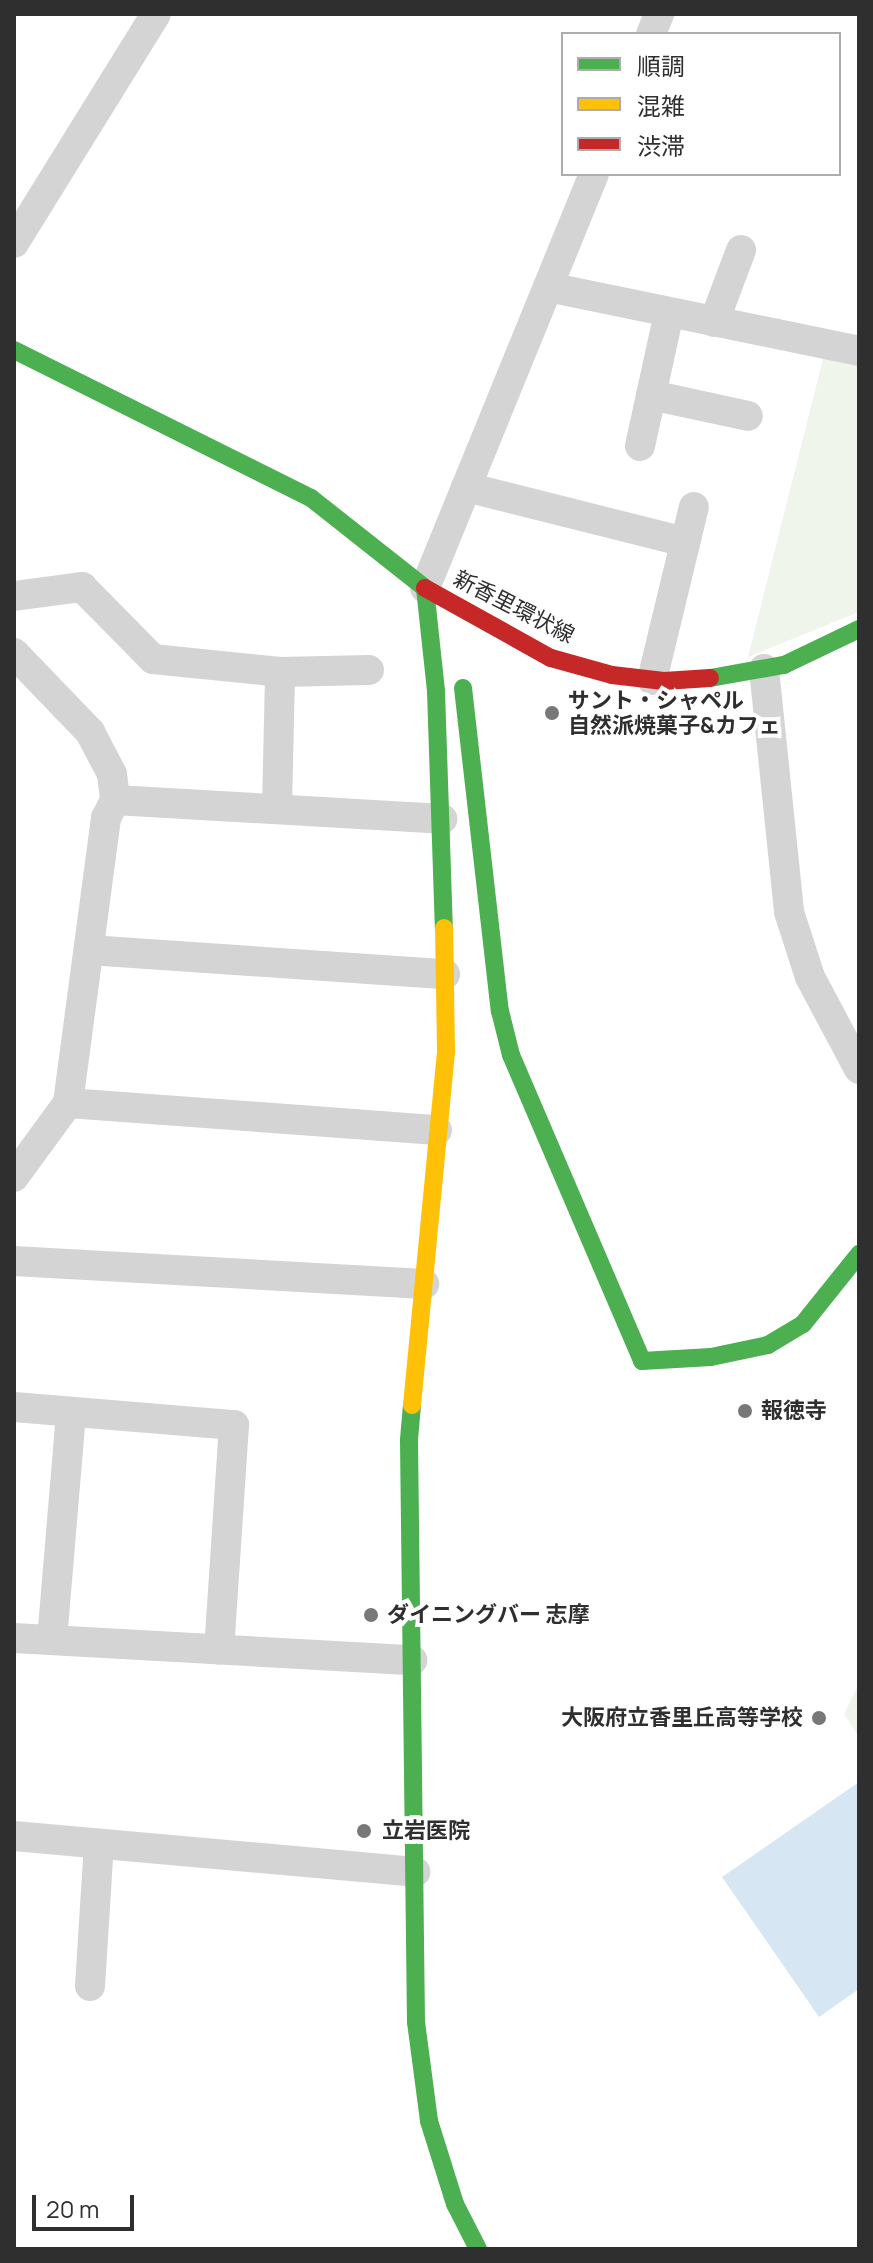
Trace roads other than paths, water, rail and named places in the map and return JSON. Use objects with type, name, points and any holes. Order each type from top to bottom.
[{"type":"street","points":[[14,243],[156,14]]},
{"type":"street","points":[[478,2249],[455,2204],[429,2121],[416,2022],[409,1441],[446,1051],[442,819],[436,691],[425,588],[593,176]]},
{"type":"street","points":[[714,322],[741,250]]},
{"type":"street","points":[[548,287],[859,351]]},
{"type":"street","points":[[640,446],[669,313]]},
{"type":"street","name":"新香里環状線","points":[[14,350],[311,498],[454,612],[551,658],[612,675],[652,680],[729,677],[784,665],[859,629]]},
{"type":"street","points":[[651,395],[748,416]]},
{"type":"street","points":[[466,487],[685,542]]},
{"type":"street","points":[[652,680],[694,507]]},
{"type":"street","points":[[14,596],[82,587],[153,659],[280,672],[369,670]]},
{"type":"street","points":[[14,653],[90,732],[112,774],[115,800],[106,818],[68,1103],[14,1177]]},
{"type":"street","points":[[460,667],[500,1011],[511,1055],[642,1361],[711,1357],[768,1345],[803,1324],[859,1254]]},
{"type":"street","points":[[764,669],[789,912],[810,977],[859,1069]]},
{"type":"street","points":[[277,808],[280,672]]},
{"type":"street","points":[[115,800],[442,819]]},
{"type":"street","points":[[89,950],[445,974]]},
{"type":"street","points":[[68,1103],[437,1130]]},
{"type":"street","points":[[14,1261],[424,1284]]},
{"type":"street","points":[[14,1407],[234,1425],[219,1649]]},
{"type":"street","points":[[52,1640],[71,1412]]},
{"type":"street","points":[[14,1638],[412,1660]]},
{"type":"street","points":[[14,1836],[415,1872]]},
{"type":"street","points":[[90,1986],[99,1844]]},
{"type":"water","points":[[859,1782],[859,1989],[819,2017],[722,1877]]},
{"type":"place","name":"サント・シャペル 自然派焼菓子&カフェ","points":[[552,713]]},
{"type":"place","name":"報徳寺","points":[[745,1411]]},
{"type":"place","name":"ダイニングバー 志摩","points":[[371,1615]]},
{"type":"place","name":"大阪府立香里丘高等学校","points":[[819,1718]]},
{"type":"place","name":"立岩医院","points":[[364,1831]]}]
